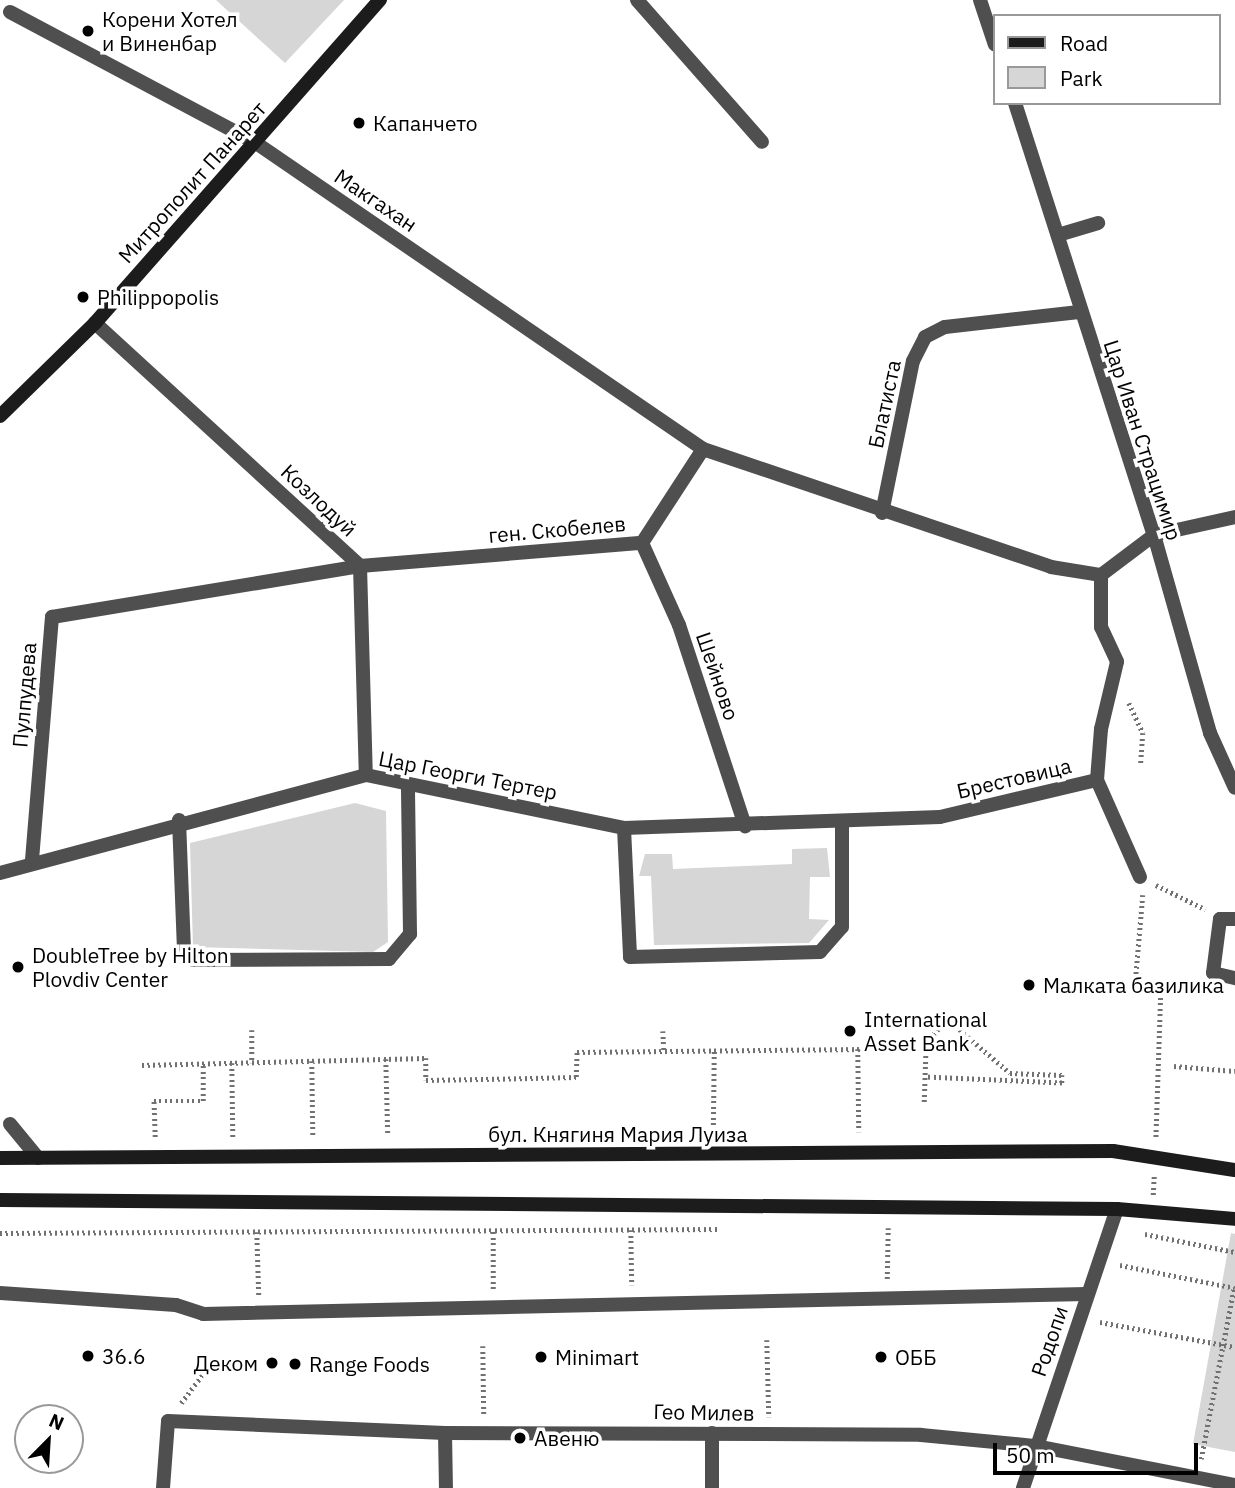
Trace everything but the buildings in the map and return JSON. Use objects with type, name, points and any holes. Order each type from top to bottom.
[{"type":"main road","name":"Митрополит Панарет","points":[[0,416],[95,323],[380,0]]},
{"type":"main road","name":"бул. Княгиня Мария Луиза","points":[[0,1158],[1154,1155],[1235,1170]]},
{"type":"main road","points":[[0,1200],[1117,1209],[1235,1219]]},
{"type":"street","points":[[637,0],[762,142]]},
{"type":"street","points":[[980,0],[993,39]]},
{"type":"street","name":"Макгахан","points":[[10,12],[256,143],[703,449]]},
{"type":"street","name":"Цар Иван Страцимир","points":[[1016,105],[1058,235],[1079,312],[1154,535],[1210,733],[1235,788]]},
{"type":"street","points":[[1058,235],[1098,223]]},
{"type":"street","name":"Блатиста","points":[[882,513],[913,361],[925,337],[945,327],[1079,312]]},
{"type":"street","name":"Козлодуй","points":[[95,323],[359,566],[366,775]]},
{"type":"street","points":[[703,449],[882,513],[1051,567],[1101,575],[1154,535],[1235,517]]},
{"type":"street","name":"ген. Скобелев","points":[[52,617],[359,566],[642,543],[703,449]]},
{"type":"street","name":"Шейново","points":[[642,543],[679,625],[745,826]]},
{"type":"street","points":[[1101,575],[1101,627],[1117,662],[1097,780],[1140,877]]},
{"type":"street","name":"Пулпудева","points":[[32,860],[52,617]]},
{"type":"street","name":"Цар Георги Тертер","points":[[0,873],[32,860],[179,820],[366,775],[624,828],[842,823],[940,817]]},
{"type":"street","name":"Брестовица","points":[[940,817],[1097,780]]},
{"type":"street","points":[[179,820],[184,950],[193,960],[389,959],[411,934],[408,785]]},
{"type":"street","points":[[624,828],[630,957],[820,952],[842,927],[842,823]]},
{"type":"street","points":[[1235,919],[1220,919],[1213,973],[1235,978]]},
{"type":"street","points":[[10,1124],[38,1158]]},
{"type":"street","name":"Родопи","points":[[1023,1488],[1108,1227],[1117,1209]]},
{"type":"street","points":[[0,1293],[260,1314],[493,1312],[1087,1294]]},
{"type":"street","points":[[163,1488],[168,1420]]},
{"type":"street","name":"Гео Милев","points":[[168,1420],[445,1433],[921,1436],[1036,1446],[1197,1483],[1235,1485]]},
{"type":"street","points":[[445,1433],[446,1488]]},
{"type":"street","points":[[712,1433],[712,1488]]},
{"type":"path","points":[[1112,689],[1133,707],[1143,733],[1141,765]]},
{"type":"path","points":[[1140,877],[1220,919]]},
{"type":"path","points":[[1143,895],[1135,989],[1161,992],[1153,1211],[1158,1237]]},
{"type":"path","points":[[924,1102],[926,1043],[947,1018],[1010,1073],[1062,1075],[1062,1083],[925,1077]]},
{"type":"path","points":[[253,1030],[253,1062]]},
{"type":"path","points":[[663,1031],[664,1051]]},
{"type":"path","points":[[858,1049],[859,1136]]},
{"type":"path","points":[[142,1065],[426,1058],[426,1080],[576,1077],[577,1052],[867,1049]]},
{"type":"path","points":[[713,1137],[714,1051]]},
{"type":"path","points":[[386,1059],[388,1139]]},
{"type":"path","points":[[312,1061],[313,1140]]},
{"type":"path","points":[[155,1141],[154,1101],[203,1101],[203,1063]]},
{"type":"path","points":[[232,1063],[233,1141]]},
{"type":"path","points":[[1174,1066],[1235,1071]]},
{"type":"path","points":[[1108,1227],[1235,1252]]},
{"type":"path","points":[[874,1228],[902,1228]]},
{"type":"path","points":[[887,1301],[888,1228]]},
{"type":"path","points":[[0,1233],[726,1229]]},
{"type":"path","points":[[493,1230],[493,1312]]},
{"type":"path","points":[[631,1230],[632,1308]]},
{"type":"path","points":[[257,1232],[260,1314]]},
{"type":"path","points":[[1098,1261],[1235,1288],[1197,1483]]},
{"type":"path","points":[[1078,1319],[1235,1347]]},
{"type":"path","points":[[767,1340],[769,1434]]},
{"type":"path","points":[[483,1346],[484,1433]]},
{"type":"path","points":[[168,1420],[203,1374],[204,1352]]},
{"type":"green space","points":[[216,0],[344,0],[285,63]]},
{"type":"green space","points":[[355,803],[386,811],[388,942],[373,952],[193,947],[190,843]]},
{"type":"green space","points":[[827,848],[830,877],[810,877],[809,919],[829,920],[809,943],[654,945],[651,876],[639,876],[645,854],[672,854],[673,869],[792,864],[792,849]]},
{"type":"green space","points":[[1231,1233],[1235,1234],[1235,1452],[1193,1444]]},
{"type":"place","name":"Корени Хотел и Виненбар","points":[[88,31]]},
{"type":"place","name":"Капанчето","points":[[359,123]]},
{"type":"place","name":"Philippopolis","points":[[83,297]]},
{"type":"place","name":"DoubleTree by Hilton Plovdiv Center","points":[[18,967]]},
{"type":"place","name":"Малката базилика","points":[[1029,985]]},
{"type":"place","name":"International Asset Bank","points":[[850,1031]]},
{"type":"place","name":"36.6","points":[[88,1356]]},
{"type":"place","name":"Minimart","points":[[541,1357]]},
{"type":"place","name":"ОББ","points":[[881,1357]]},
{"type":"place","name":"Деком","points":[[272,1363]]},
{"type":"place","name":"Range Foods","points":[[295,1364]]},
{"type":"place","name":"Авеню","points":[[520,1438]]}]
